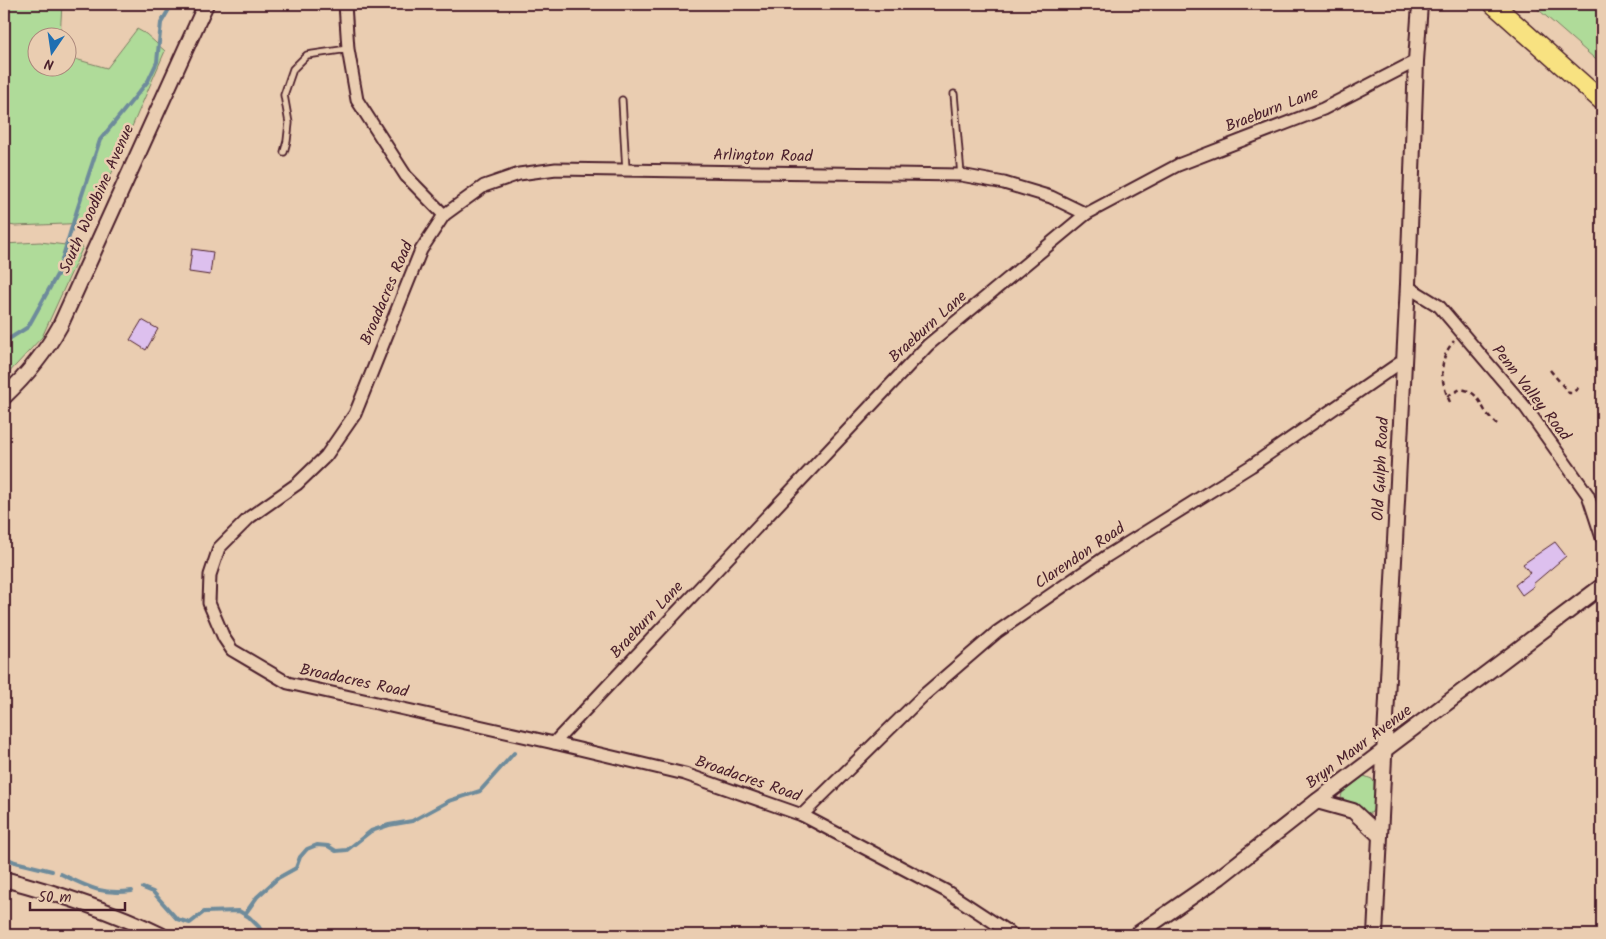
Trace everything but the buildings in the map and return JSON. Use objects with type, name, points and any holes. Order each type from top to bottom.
[{"type":"main road","points":[[1493,4],[1602,101]]},
{"type":"street","name":"South Woodbine Avenue","points":[[4,397],[36,363],[50,345],[60,326],[206,4]]},
{"type":"street","points":[[345,4],[348,49],[358,100],[406,176],[444,215]]},
{"type":"street","name":"Old Gulph Road","points":[[1374,935],[1408,287],[1416,61],[1420,4]]},
{"type":"street","name":"Braeburn Lane","points":[[554,743],[928,346],[1086,214],[1178,165],[1323,109],[1416,61]]},
{"type":"street","name":"Arlington Road","points":[[444,215],[484,186],[519,174],[556,169],[961,175],[1004,183],[1051,196],[1086,214]]},
{"type":"street","name":"Broadacres Road","points":[[444,215],[421,250],[355,414],[326,456],[297,484],[250,517],[218,548],[210,575],[209,603],[224,638],[232,650],[288,683],[685,774],[802,815],[946,891],[1013,935]]},
{"type":"street","name":"Penn Valley Road","points":[[1408,287],[1439,306],[1526,408],[1588,495],[1602,538]]},
{"type":"street","name":"Clarendon Road","points":[[802,815],[924,695],[997,632],[1107,556],[1251,466],[1404,360]]},
{"type":"street","name":"Bryn Mawr Avenue","points":[[1136,935],[1220,877],[1317,800],[1384,752],[1602,586]]},
{"type":"street","points":[[1317,800],[1353,811],[1379,835]]},
{"type":"street","points":[[4,879],[43,890],[131,921],[161,935]]},
{"type":"lane","points":[[284,152],[288,141],[289,123],[284,95],[293,69],[307,55],[348,49]]},
{"type":"lane","points":[[954,94],[961,175]]},
{"type":"lane","points":[[622,100],[626,170]]},
{"type":"path","points":[[1450,402],[1443,382],[1443,362],[1448,347],[1462,332]]},
{"type":"path","points":[[1550,370],[1568,393],[1572,393],[1581,386]]},
{"type":"path","points":[[1447,396],[1460,389],[1472,393],[1478,398],[1486,413],[1497,424]]},
{"type":"green space","points":[[4,4],[62,4],[61,28],[28,28],[28,78],[78,78],[78,60],[107,68],[137,29],[146,34],[165,51],[90,223],[15,226],[4,224],[4,135],[6,128],[4,126]]},
{"type":"green space","points":[[1532,4],[1602,4],[1602,65]]},
{"type":"green space","points":[[40,242],[83,247],[42,337],[4,378],[4,244]]},
{"type":"green space","points":[[1364,776],[1372,779],[1374,782],[1374,809],[1371,813],[1366,813],[1362,807],[1341,798],[1342,793]]},
{"type":"waterway","points":[[4,342],[28,327],[58,273],[100,140],[148,81],[157,62],[161,23],[172,4]]},
{"type":"waterway","points":[[245,914],[257,897],[278,878],[296,868],[300,857],[307,849],[317,845],[328,846],[336,851],[347,850],[371,831],[389,825],[412,821],[449,801],[480,791],[514,753]]},
{"type":"waterway","points":[[4,857],[15,862],[52,871]]},
{"type":"waterway","points":[[61,874],[103,891],[132,891]]},
{"type":"waterway","points":[[143,888],[153,892],[177,919],[190,923],[204,912],[239,911],[249,917],[259,927],[263,935]]}]
